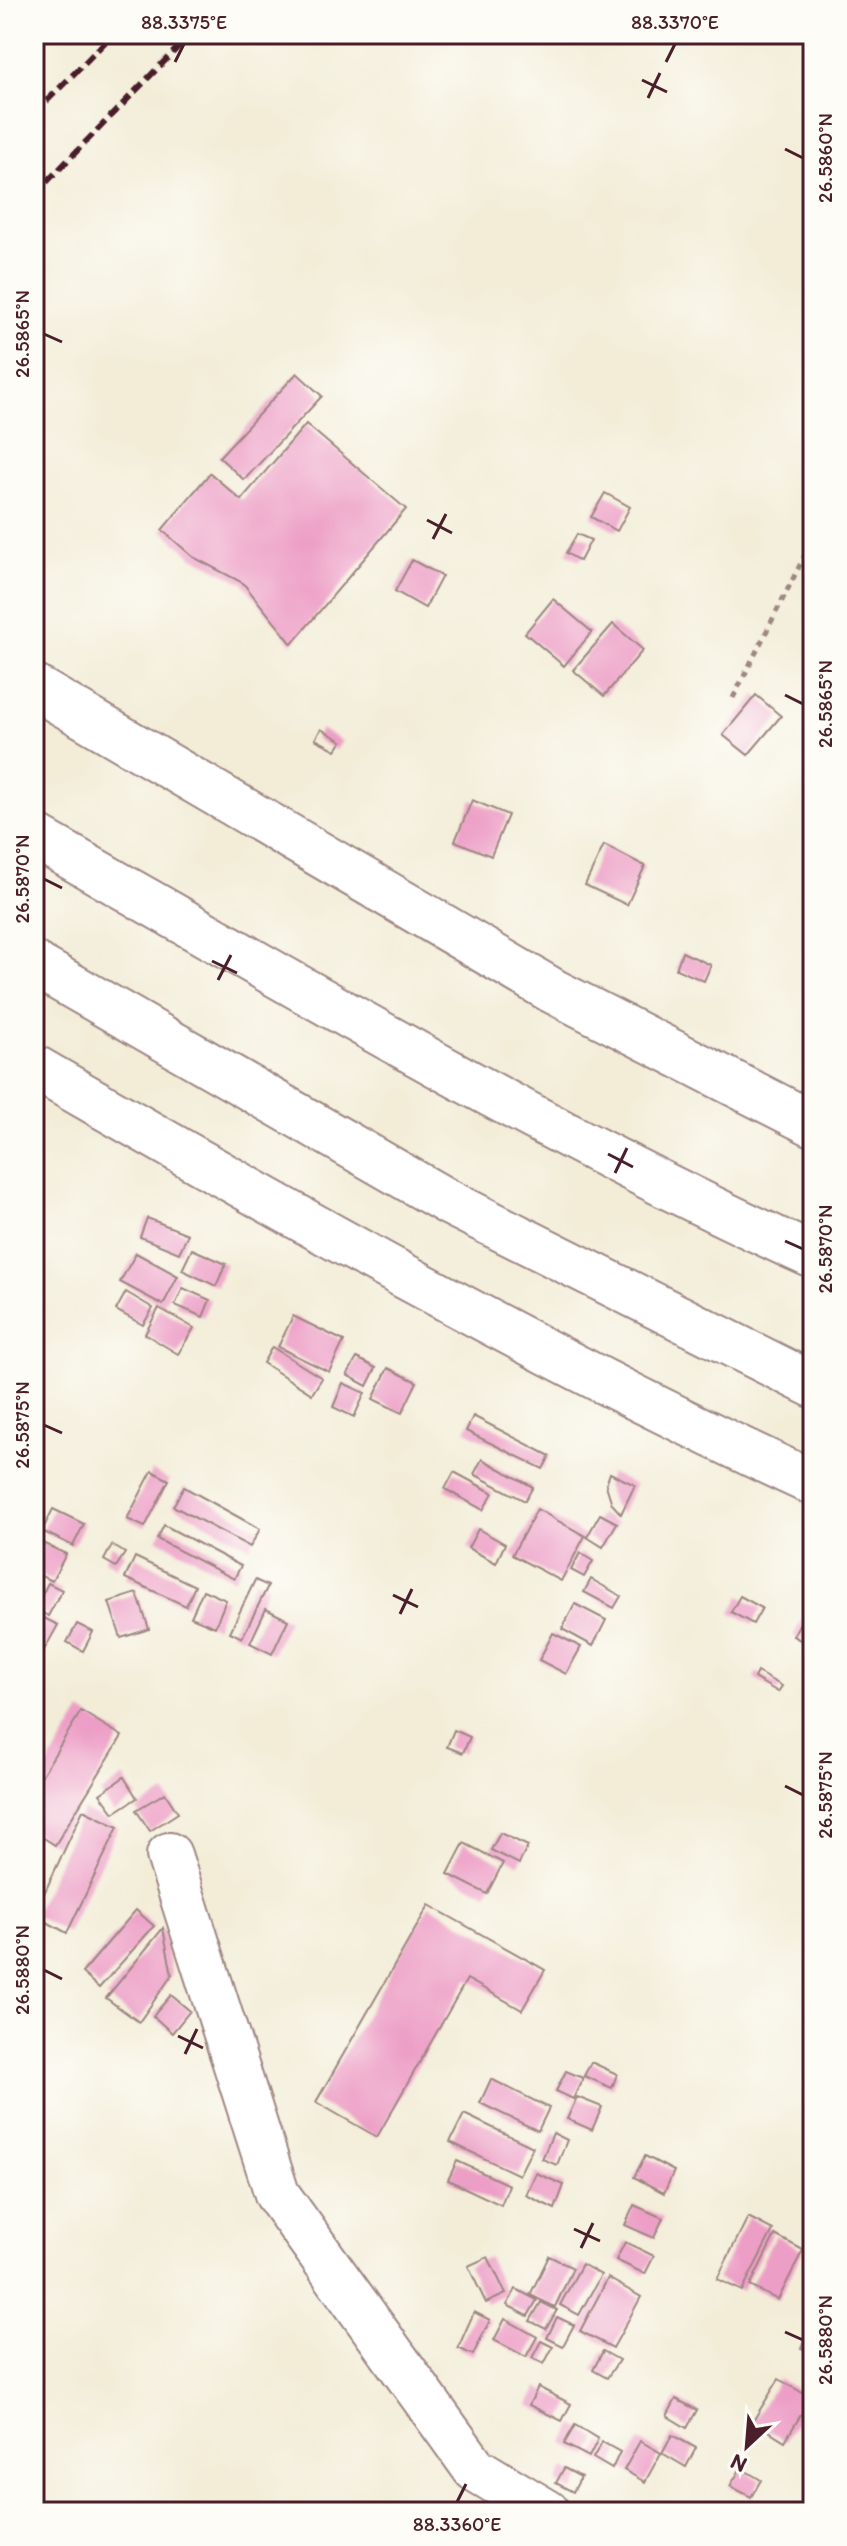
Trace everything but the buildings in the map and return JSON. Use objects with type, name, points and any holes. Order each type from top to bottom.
[{"type":"main road","points":[[34,687],[553,991],[813,1124]]},
{"type":"main road","points":[[34,836],[308,993],[662,1184],[813,1256]]},
{"type":"main road","points":[[34,964],[448,1202],[813,1385]]},
{"type":"main road","points":[[34,1067],[259,1197],[680,1422],[813,1483]]},
{"type":"main road","points":[[169,1855],[277,2194],[475,2469],[547,2512]]},
{"type":"path","points":[[733,698],[813,539]]},
{"type":"railway","points":[[34,114],[113,34]]},
{"type":"railway","points":[[34,195],[191,34]]}]
